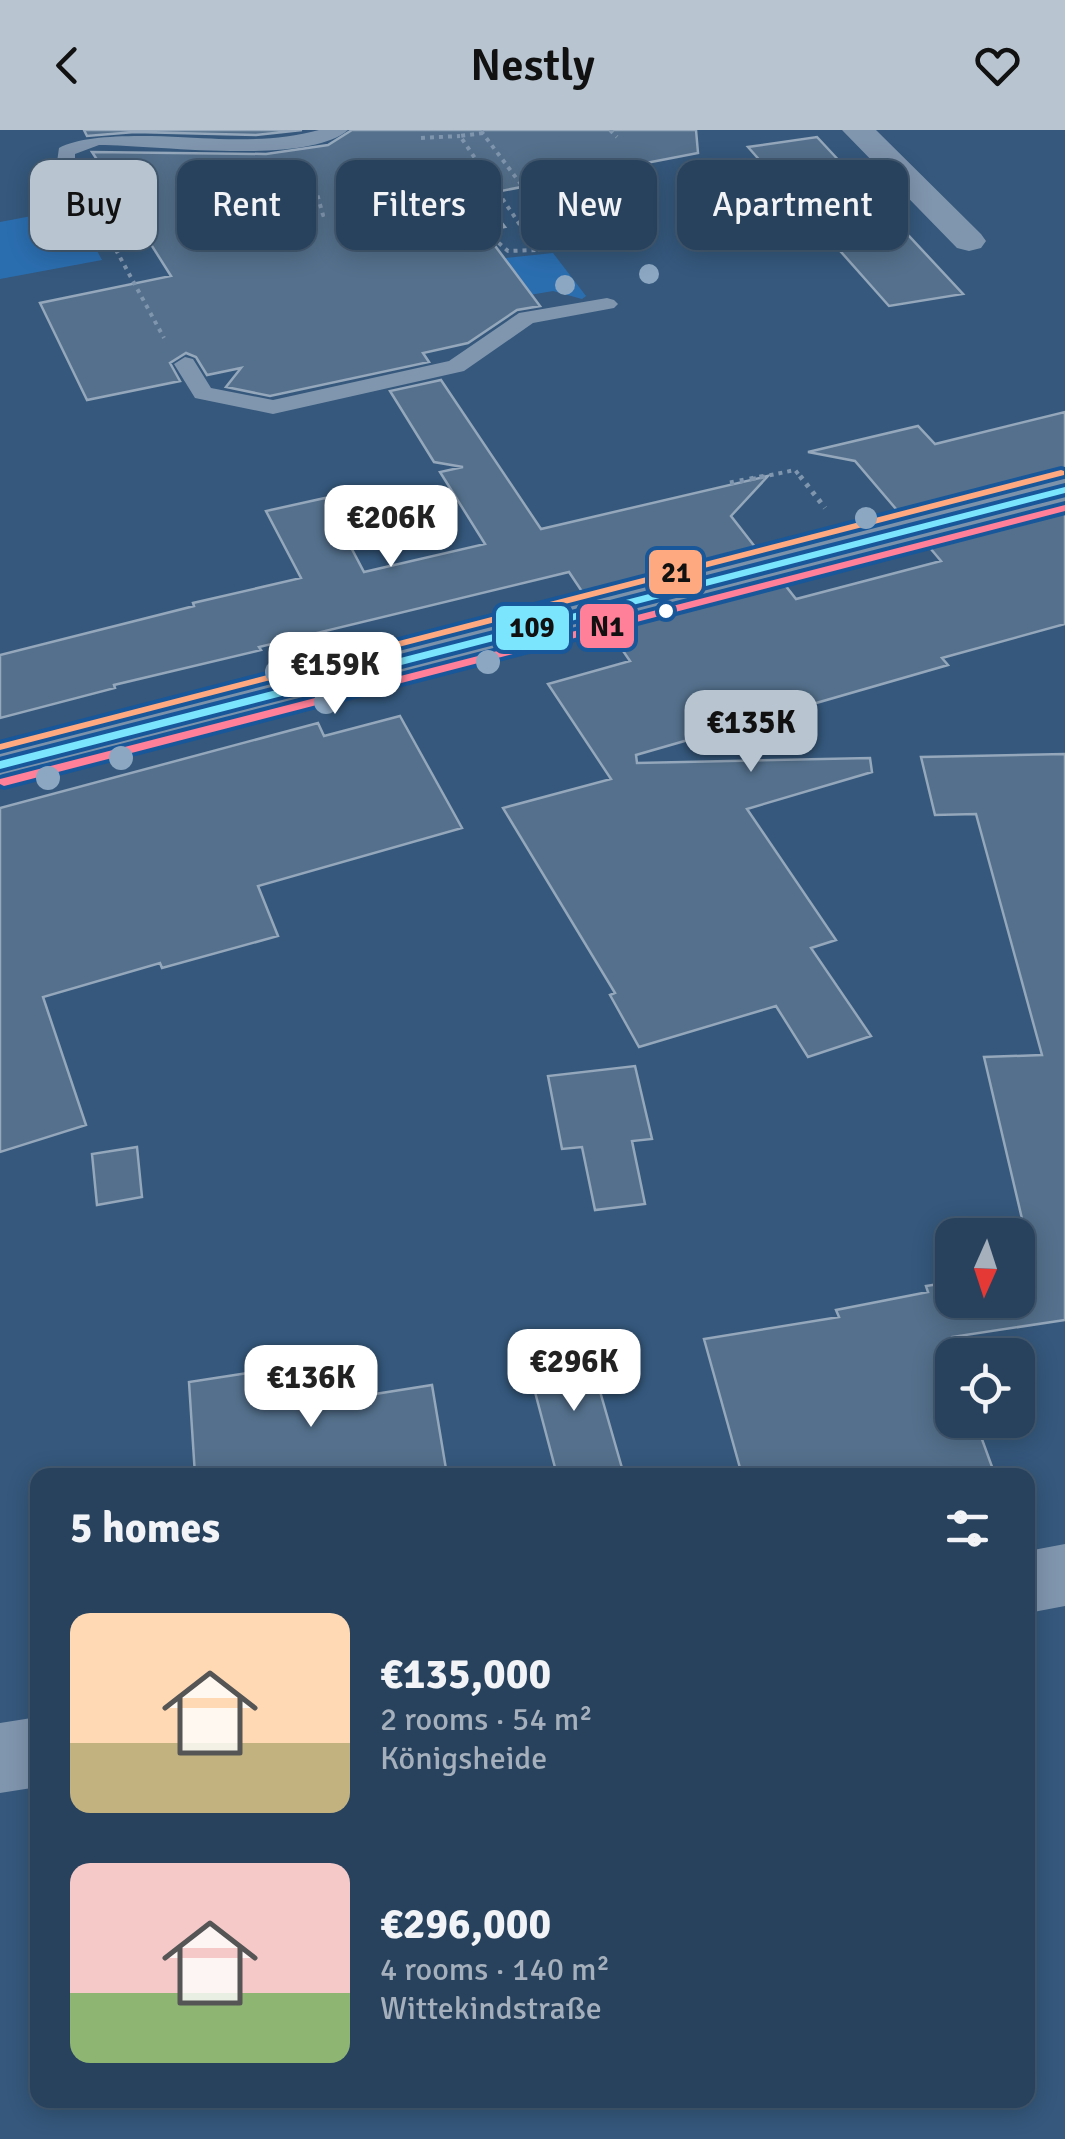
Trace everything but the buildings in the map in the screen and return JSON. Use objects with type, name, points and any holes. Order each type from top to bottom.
[{"type":"main road","points":[[0,765],[1065,490]]},
{"type":"street","points":[[858,130],[969,241]]},
{"type":"street","points":[[1035,1581],[1065,1576]]},
{"type":"street","points":[[0,1758],[30,1753]]},
{"type":"lane","points":[[70,137],[132,138],[222,147],[303,141],[339,130]]},
{"type":"lane","points":[[185,364],[203,393],[274,407],[456,366],[527,318],[606,304]]},
{"type":"path","points":[[610,130],[617,137]]},
{"type":"path","points":[[421,138],[482,131],[521,184]]},
{"type":"path","points":[[460,136],[521,226]]},
{"type":"path","points":[[303,141],[308,160]]},
{"type":"path","points":[[316,187],[324,216],[316,217]]},
{"type":"path","points":[[501,245],[508,251],[537,250]]},
{"type":"path","points":[[117,250],[166,340],[185,364]]},
{"type":"path","points":[[730,483],[796,470],[854,545]]},
{"type":"shaded area","points":[[30,216],[30,250],[97,250],[102,260],[0,279],[0,222]]},
{"type":"shaded area","points":[[553,253],[586,296],[582,299],[553,291],[507,299],[526,286],[511,267],[486,272],[478,261]]},
{"type":"transit line","name":"21","points":[[0,747],[1061,473]]},
{"type":"transit line","name":"109","points":[[0,765],[1065,490]]},
{"type":"transit line","name":"N1","points":[[4,782],[1065,508]]}]
